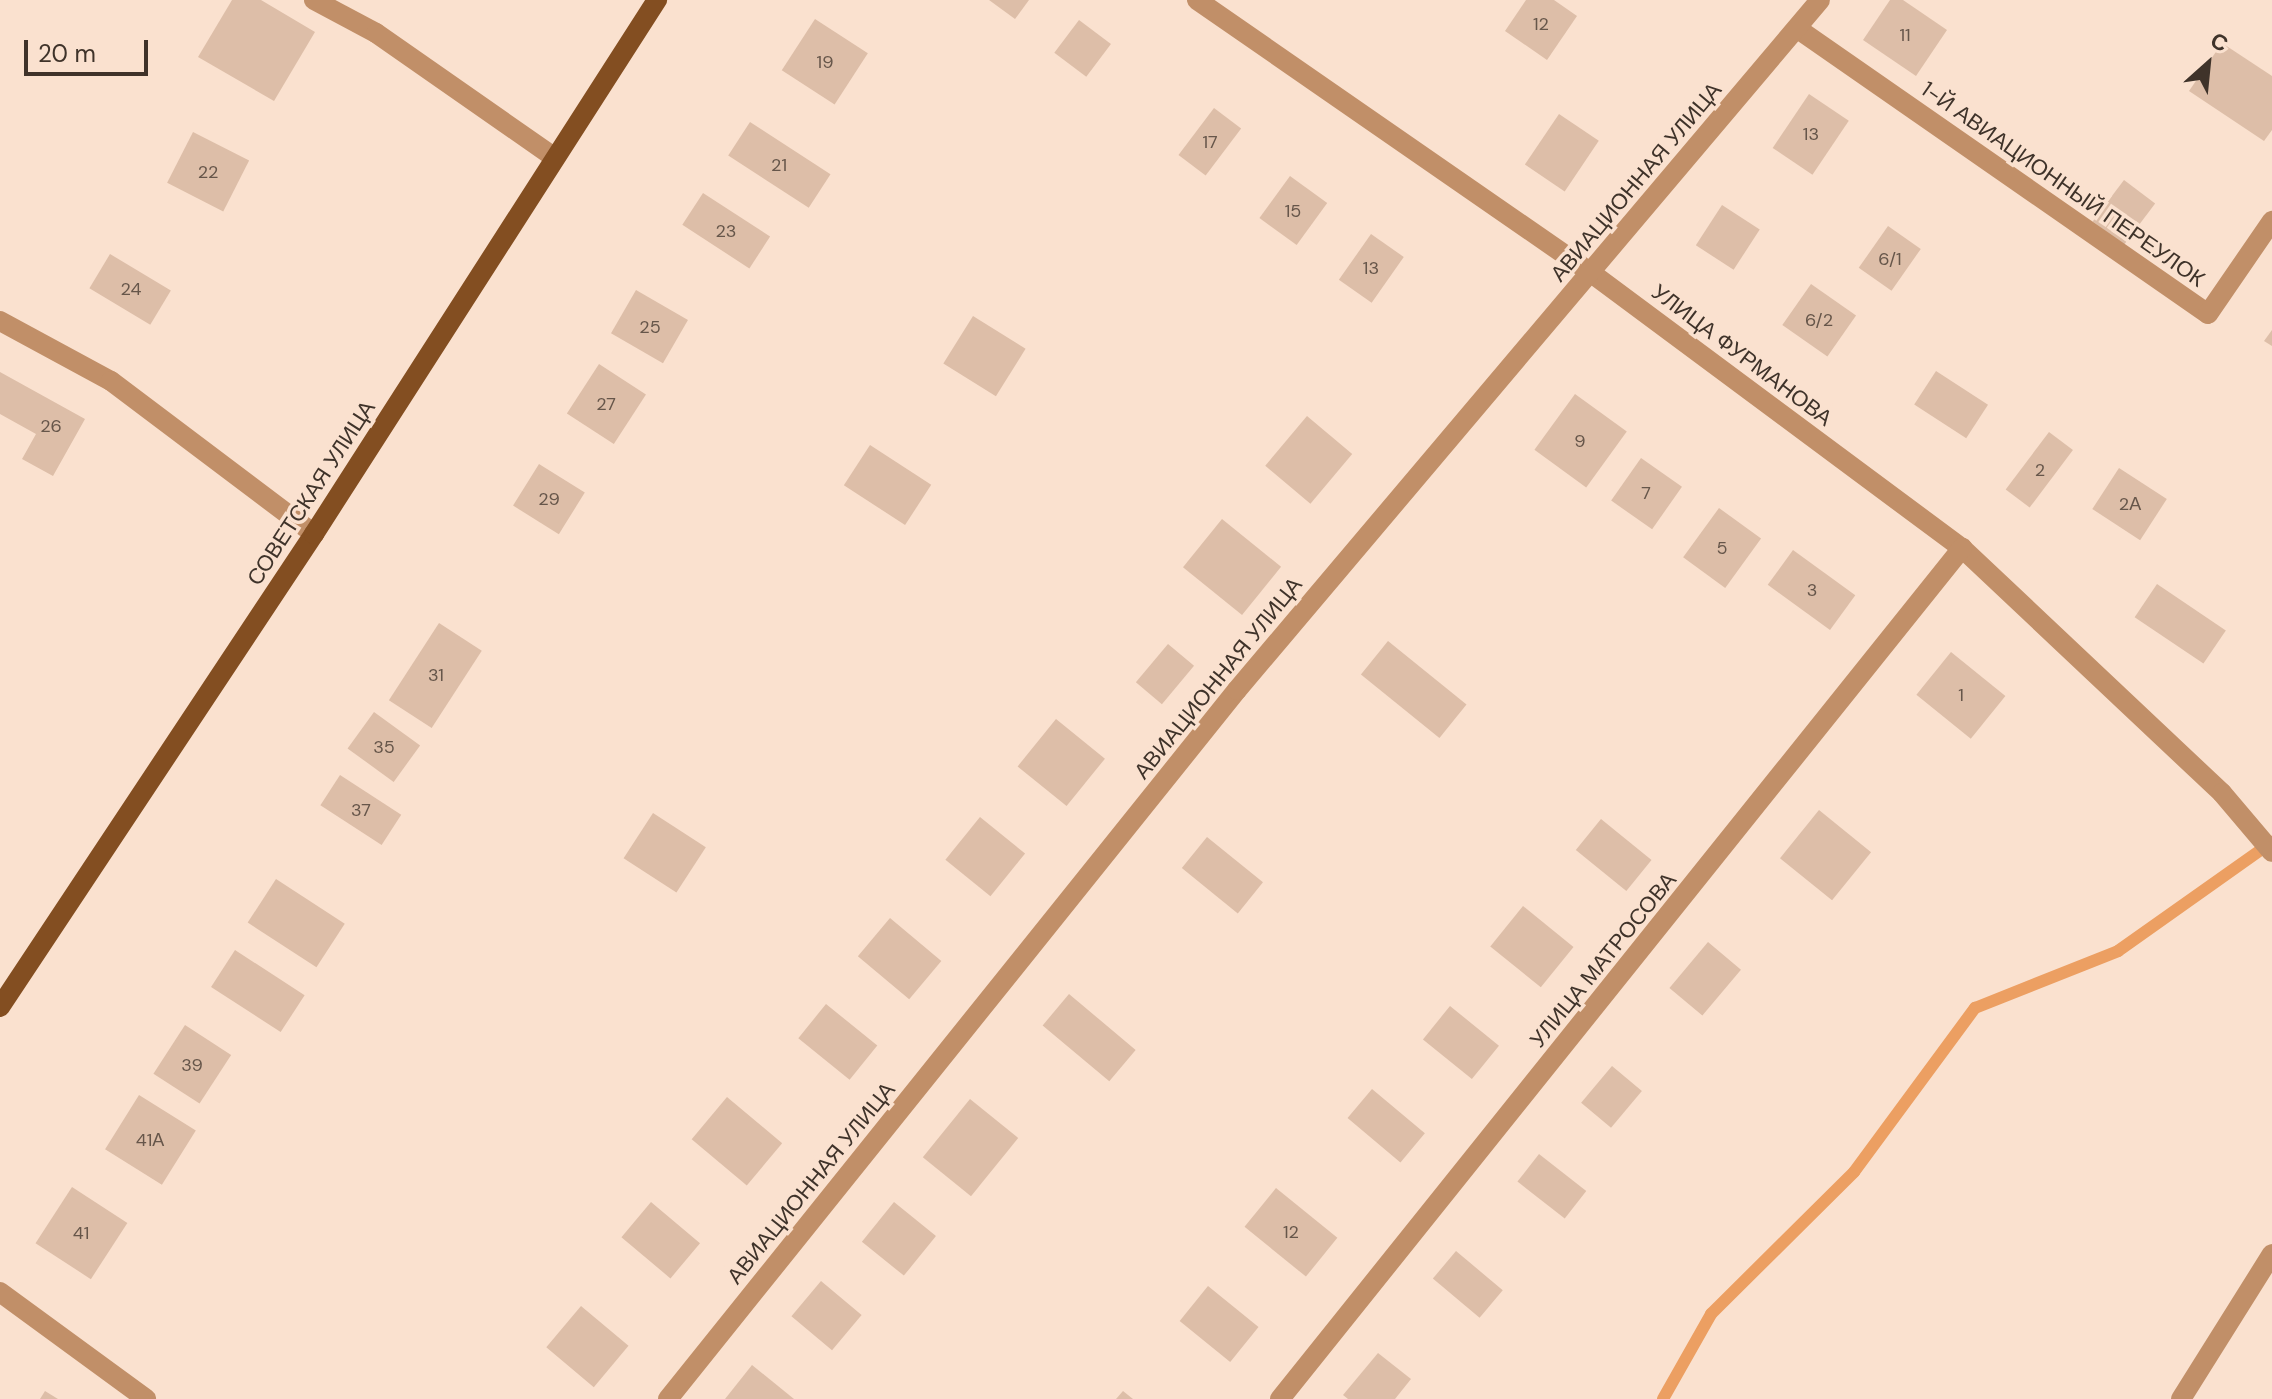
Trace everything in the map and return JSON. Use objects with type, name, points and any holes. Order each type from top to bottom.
[{"type":"main road","name":"СОВЕТСКАЯ УЛИЦА","points":[[0,1007],[314,534],[657,0]]},
{"type":"street","points":[[314,0],[376,33],[555,158]]},
{"type":"street","name":"УЛИЦА ФУРМАНОВА","points":[[1197,0],[1590,272],[1962,548],[2222,793],[2272,852]]},
{"type":"street","name":"АВИАЦИОННАЯ УЛИЦА","points":[[668,1399],[1237,690],[1820,0]]},
{"type":"street","name":"1-Й АВИАЦИОННЫЙ ПЕРЕУЛОК","points":[[1798,29],[2208,314],[2272,221]]},
{"type":"street","points":[[0,321],[111,381],[314,534]]},
{"type":"street","name":"УЛИЦА МАТРОСОВА","points":[[1280,1399],[1962,548]]},
{"type":"street","points":[[2181,1399],[2272,1254]]},
{"type":"street","points":[[0,1292],[146,1399]]},
{"type":"building","points":[[232,0],[261,0],[315,32],[274,101],[198,57]]},
{"type":"building","points":[[989,0],[1029,0],[1015,19]]},
{"type":"building","points":[[1526,0],[1554,0],[1577,16],[1547,60],[1505,31]]},
{"type":"building","points":[[1890,0],[1903,0],[1947,30],[1916,76],[1863,40]]},
{"type":"building","points":[[815,19],[868,53],[835,104],[782,70]]},
{"type":"building","points":[[1079,20],[1111,44],[1086,77],[1054,53]]},
{"type":"building","points":[[2222,43],[2272,76],[2272,130],[2264,141],[2189,91]]},
{"type":"building","points":[[1809,94],[1849,121],[1812,175],[1773,148]]},
{"type":"building","points":[[1214,108],[1241,128],[1206,176],[1178,155]]},
{"type":"building","points":[[1559,114],[1599,141],[1565,191],[1525,165]]},
{"type":"building","points":[[750,122],[831,174],[809,208],[728,156]]},
{"type":"building","points":[[193,132],[249,161],[223,211],[167,183]]},
{"type":"building","points":[[1290,176],[1327,203],[1297,245],[1259,218]]},
{"type":"building","points":[[2124,180],[2155,203],[2124,245],[2093,222]]},
{"type":"building","points":[[703,193],[770,237],[749,268],[682,225]]},
{"type":"building","points":[[1722,205],[1760,230],[1734,270],[1696,245]]},
{"type":"building","points":[[1888,226],[1921,249],[1892,291],[1859,268]]},
{"type":"building","points":[[1371,234],[1404,257],[1372,303],[1339,280]]},
{"type":"building","points":[[110,254],[171,291],[150,325],[89,288]]},
{"type":"building","points":[[1811,284],[1856,316],[1827,357],[1782,325]]},
{"type":"building","points":[[636,290],[688,320],[663,363],[611,333]]},
{"type":"building","points":[[973,316],[1026,349],[996,396],[943,363]]},
{"type":"building","points":[[2272,330],[2272,346],[2264,341]]},
{"type":"building","points":[[599,364],[646,394],[614,444],[567,413]]},
{"type":"building","points":[[1936,371],[1988,405],[1966,438],[1914,405]]},
{"type":"building","points":[[0,372],[85,419],[53,476],[22,459],[36,434],[0,414]]},
{"type":"building","points":[[1575,394],[1627,432],[1586,487],[1534,450]]},
{"type":"building","points":[[1307,416],[1352,454],[1310,504],[1265,466]]},
{"type":"building","points":[[2049,432],[2073,450],[2030,508],[2006,490]]},
{"type":"building","points":[[870,445],[931,485],[905,525],[844,485]]},
{"type":"building","points":[[1641,458],[1682,487],[1652,529],[1611,501]]},
{"type":"building","points":[[539,464],[585,493],[559,534],[513,506]]},
{"type":"building","points":[[2119,468],[2167,499],[2140,540],[2092,509]]},
{"type":"building","points":[[1719,508],[1761,539],[1725,588],[1683,557]]},
{"type":"building","points":[[1222,519],[1281,567],[1242,615],[1183,567]]},
{"type":"building","points":[[1793,550],[1855,595],[1830,630],[1768,585]]},
{"type":"building","points":[[2157,584],[2226,630],[2203,664],[2135,617]]},
{"type":"building","points":[[439,623],[482,651],[432,728],[389,700]]},
{"type":"building","points":[[1388,641],[1466,705],[1439,738],[1361,674]]},
{"type":"building","points":[[1168,644],[1194,666],[1162,704],[1136,682]]},
{"type":"building","points":[[1951,652],[2005,696],[1971,739],[1916,695]]},
{"type":"building","points":[[374,712],[420,746],[394,782],[348,748]]},
{"type":"building","points":[[1056,719],[1105,759],[1067,806],[1018,766]]},
{"type":"building","points":[[340,775],[401,815],[382,845],[320,805]]},
{"type":"building","points":[[1819,810],[1871,852],[1832,900],[1780,858]]},
{"type":"building","points":[[653,813],[706,847],[676,893],[624,858]]},
{"type":"building","points":[[980,817],[1025,854],[990,896],[945,860]]},
{"type":"building","points":[[1601,819],[1652,860],[1626,891],[1576,850]]},
{"type":"building","points":[[1207,837],[1263,882],[1238,913],[1182,868]]},
{"type":"building","points":[[276,879],[345,924],[316,967],[248,923]]},
{"type":"building","points":[[1523,906],[1574,947],[1541,987],[1490,946]]},
{"type":"building","points":[[890,918],[941,961],[909,999],[858,956]]},
{"type":"building","points":[[1708,942],[1741,970],[1702,1016],[1669,988]]},
{"type":"building","points":[[235,950],[305,995],[281,1032],[211,987]]},
{"type":"building","points":[[1069,994],[1136,1050],[1109,1081],[1043,1025]]},
{"type":"building","points":[[826,1004],[877,1046],[850,1080],[798,1038]]},
{"type":"building","points":[[1450,1006],[1499,1046],[1472,1079],[1423,1039]]},
{"type":"building","points":[[185,1025],[231,1055],[200,1104],[153,1074]]},
{"type":"building","points":[[1612,1066],[1642,1091],[1611,1128],[1581,1103]]},
{"type":"building","points":[[1372,1089],[1425,1133],[1400,1162],[1348,1118]]},
{"type":"building","points":[[139,1095],[196,1131],[162,1185],[105,1149]]},
{"type":"building","points":[[727,1097],[782,1143],[747,1185],[692,1139]]},
{"type":"building","points":[[970,1099],[1018,1138],[971,1196],[923,1157]]},
{"type":"building","points":[[1539,1154],[1586,1191],[1565,1219],[1517,1182]]},
{"type":"building","points":[[72,1187],[127,1223],[91,1279],[36,1243]]},
{"type":"building","points":[[1276,1188],[1337,1238],[1306,1277],[1245,1227]]},
{"type":"building","points":[[651,1202],[700,1243],[670,1278],[621,1237]]},
{"type":"building","points":[[894,1202],[936,1236],[904,1276],[862,1242]]},
{"type":"building","points":[[1456,1251],[1503,1290],[1480,1318],[1433,1279]]},
{"type":"building","points":[[821,1281],[862,1315],[832,1350],[791,1316]]},
{"type":"building","points":[[1208,1286],[1259,1327],[1230,1362],[1180,1321]]},
{"type":"building","points":[[581,1306],[628,1346],[594,1387],[546,1347]]},
{"type":"building","points":[[1378,1353],[1411,1379],[1395,1399],[1348,1399],[1343,1395]]},
{"type":"building","points":[[752,1365],[794,1399],[725,1399]]},
{"type":"building","points":[[45,1391],[58,1399],[40,1399]]},
{"type":"building","points":[[1123,1391],[1133,1399],[1116,1399]]},
{"type":"waterway","points":[[1663,1399],[1711,1314],[1854,1172],[1975,1008],[2118,951],[2272,842]]}]
